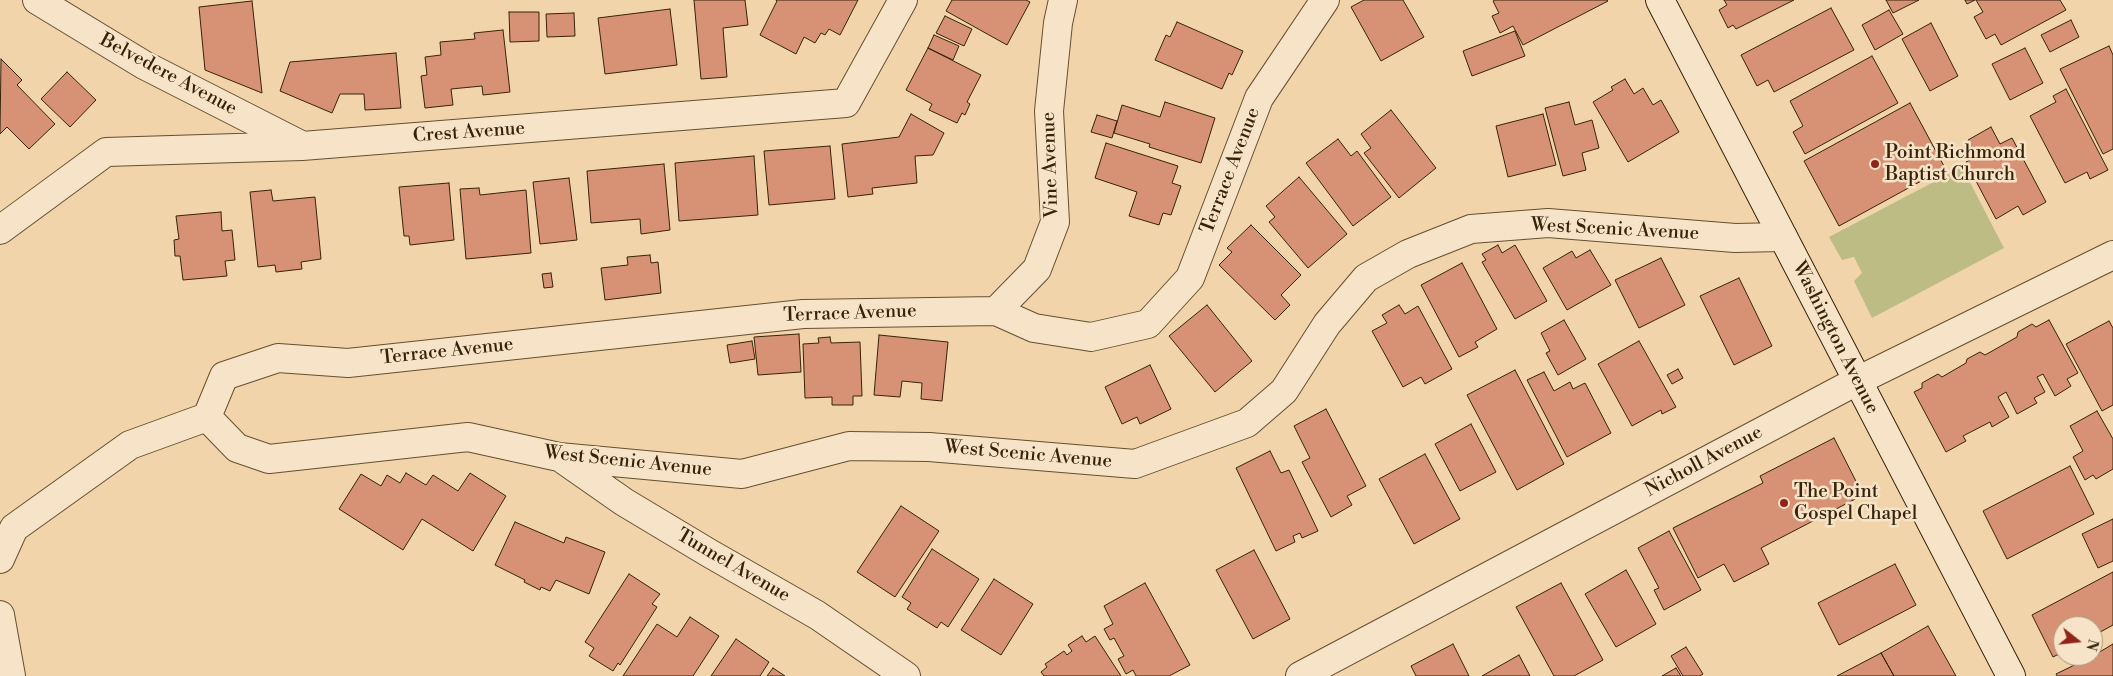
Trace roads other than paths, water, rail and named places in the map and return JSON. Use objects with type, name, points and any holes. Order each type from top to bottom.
[{"type":"street","name":"Belvedere Avenue","points":[[37,0],[144,65],[302,146]]},
{"type":"street","name":"Crest Avenue","points":[[0,230],[106,152],[302,146],[846,103],[903,0]]},
{"type":"street","name":"Vine Avenue","points":[[996,311],[1036,269],[1055,222],[1049,111],[1058,23],[1063,0]]},
{"type":"street","name":"Terrace Avenue","points":[[207,417],[224,376],[278,358],[348,363],[803,314],[996,311],[1034,328],[1092,337],[1148,324],[1190,278],[1259,98],[1325,0]]},
{"type":"street","name":"Washington Avenue","points":[[1660,0],[2011,676]]},
{"type":"street","name":"West Scenic Avenue","points":[[207,417],[238,448],[268,459],[468,437],[559,457],[742,474],[849,446],[929,447],[1135,464],[1247,423],[1284,391],[1327,324],[1366,278],[1408,254],[1471,229],[1548,223],[1734,238],[1783,237]]},
{"type":"street","name":"Nicholl Avenue","points":[[1300,676],[1857,381],[2113,255]]},
{"type":"street","points":[[0,560],[14,528],[130,445],[207,417]]},
{"type":"street","name":"Tunnel Avenue","points":[[559,457],[632,507],[817,615],[906,676]]},
{"type":"street","points":[[0,615],[11,676]]},
{"type":"place","name":"Point Richmond Baptist Church","points":[[1875,164]]},
{"type":"place","name":"The Point Gospel Chapel","points":[[1784,503]]}]
